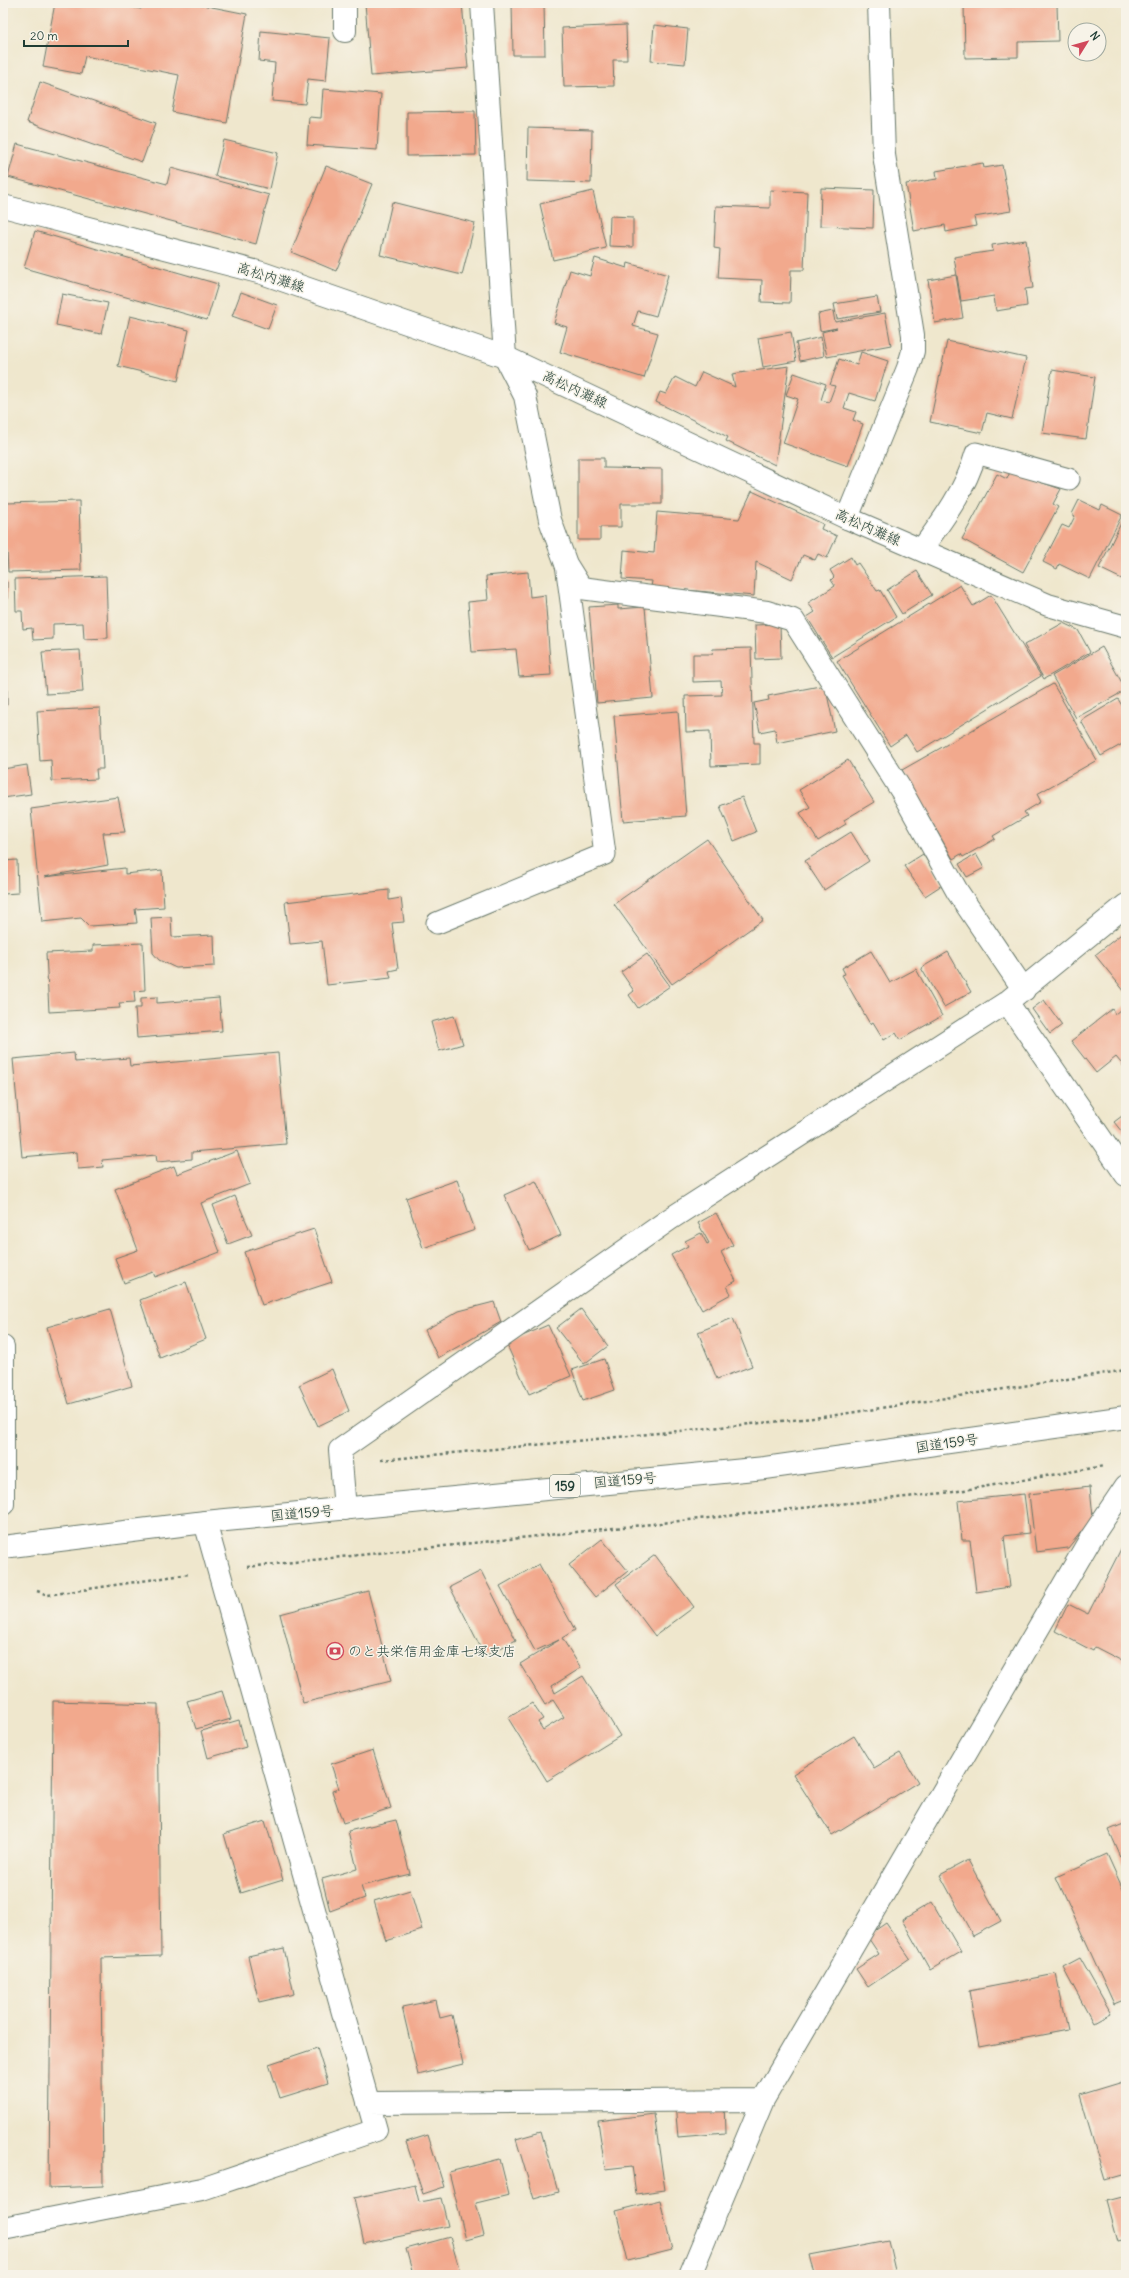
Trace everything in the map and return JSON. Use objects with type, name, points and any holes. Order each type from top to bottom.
[{"type":"main road","points":[[344,31],[345,3]]},
{"type":"main road","points":[[482,3],[505,357],[526,396],[550,520],[566,564],[581,588],[767,612],[793,620],[901,790],[1016,996],[1126,1175]]},
{"type":"main road","points":[[847,518],[908,368],[913,351],[911,314],[884,155],[879,3]]},
{"type":"main road","name":"高松内灘線","points":[[3,206],[262,273],[505,357],[847,518],[1048,605],[1126,627]]},
{"type":"main road","points":[[345,1509],[340,1450],[670,1219],[1016,996],[1126,906]]},
{"type":"main road","points":[[3,1347],[3,1504]]},
{"type":"main road","name":"国道159号","points":[[3,1547],[205,1522],[765,1468],[1126,1417]]},
{"type":"main road","points":[[690,2275],[763,2100],[1091,1538],[1126,1486]]},
{"type":"main road","points":[[3,2228],[202,2189],[376,2130],[205,1522]]},
{"type":"main road","points":[[368,2103],[763,2100]]},
{"type":"lane","points":[[921,550],[944,518],[971,472],[976,453],[1069,479]]},
{"type":"lane","points":[[437,923],[605,854],[566,564]]},
{"type":"path","points":[[381,1460],[823,1417],[1126,1370]]},
{"type":"path","points":[[37,1591],[48,1595],[219,1570],[429,1546],[953,1492],[1106,1466]]},
{"type":"building","points":[[55,3],[110,3],[141,9],[142,3],[192,3],[247,14],[227,123],[172,112],[179,75],[85,56],[81,74],[43,67]]},
{"type":"building","points":[[365,3],[462,3],[468,68],[371,76]]},
{"type":"building","points":[[512,3],[544,3],[545,55],[513,55]]},
{"type":"building","points":[[964,3],[1057,4],[1058,41],[1018,42],[1018,57],[965,58]]},
{"type":"building","points":[[626,25],[627,60],[613,60],[614,86],[564,87],[562,28]]},
{"type":"building","points":[[654,25],[688,29],[685,64],[651,61]]},
{"type":"building","points":[[261,31],[330,38],[326,81],[308,79],[305,104],[272,101],[275,63],[259,61]]},
{"type":"building","points":[[40,82],[156,123],[142,162],[27,122]]},
{"type":"building","points":[[323,89],[381,94],[377,150],[307,145],[309,117],[321,118]]},
{"type":"building","points":[[475,111],[476,155],[407,156],[407,112]]},
{"type":"building","points":[[528,128],[592,130],[591,183],[527,181]]},
{"type":"building","points":[[224,140],[278,153],[270,189],[215,176]]},
{"type":"building","points":[[17,144],[167,184],[171,168],[269,195],[256,244],[8,177]]},
{"type":"building","points":[[983,163],[984,168],[1002,165],[1011,211],[974,217],[976,226],[946,232],[945,225],[914,231],[906,184],[937,179],[936,171]]},
{"type":"building","points":[[326,166],[372,184],[336,271],[291,252]]},
{"type":"building","points":[[821,188],[874,190],[873,228],[820,226]]},
{"type":"building","points":[[770,190],[807,192],[804,270],[791,270],[790,303],[761,302],[762,280],[718,278],[720,249],[714,248],[716,206],[770,208]]},
{"type":"building","points":[[593,191],[606,248],[553,260],[540,204]]},
{"type":"building","points":[[392,202],[475,223],[462,275],[380,255]]},
{"type":"building","points":[[610,216],[633,217],[633,247],[609,246]]},
{"type":"building","points":[[35,231],[218,284],[207,320],[24,268]]},
{"type":"building","points":[[1026,240],[1033,288],[1025,289],[1027,306],[996,311],[994,296],[961,301],[954,257],[993,251],[992,245]]},
{"type":"building","points":[[595,258],[627,268],[628,263],[668,275],[656,316],[638,311],[633,326],[658,333],[644,378],[560,352],[567,327],[554,323],[570,270],[590,276]]},
{"type":"building","points":[[956,275],[963,318],[935,323],[928,280]]},
{"type":"building","points":[[241,292],[277,305],[268,329],[232,316]]},
{"type":"building","points":[[62,294],[108,303],[101,334],[56,325]]},
{"type":"building","points":[[877,297],[880,312],[837,319],[834,304]]},
{"type":"building","points":[[833,311],[835,322],[885,313],[891,345],[827,357],[822,332],[837,328],[820,331],[818,314]]},
{"type":"building","points":[[130,316],[189,330],[178,381],[118,366]]},
{"type":"building","points":[[791,332],[796,361],[763,367],[758,338]]},
{"type":"building","points":[[821,337],[824,356],[800,361],[796,343]]},
{"type":"building","points":[[947,341],[1026,358],[1012,419],[987,413],[982,433],[930,422]]},
{"type":"building","points":[[861,352],[888,361],[875,401],[849,393],[844,408],[856,412],[853,420],[863,424],[848,466],[783,443],[798,399],[786,395],[794,373],[826,384],[821,400],[829,402],[835,386],[830,385],[839,359],[857,365]]},
{"type":"building","points":[[789,366],[775,465],[726,441],[728,437],[656,402],[660,392],[666,394],[675,377],[695,387],[702,372],[735,387],[732,374]]},
{"type":"building","points":[[1052,370],[1095,377],[1086,439],[1042,433]]},
{"type":"building","points":[[578,458],[604,458],[604,468],[662,469],[662,504],[621,504],[621,527],[600,527],[600,540],[578,540]]},
{"type":"building","points":[[1010,472],[1061,489],[1053,504],[1058,507],[1023,572],[962,539],[997,474],[1007,479]]},
{"type":"building","points":[[752,491],[823,524],[821,529],[837,536],[827,558],[818,554],[815,560],[803,555],[792,579],[756,562],[754,596],[651,587],[652,581],[622,579],[624,550],[654,553],[657,512],[739,519]]},
{"type":"building","points":[[1079,500],[1100,510],[1102,505],[1122,515],[1090,579],[1059,564],[1057,569],[1043,562],[1062,525],[1069,528],[1075,516],[1072,514]]},
{"type":"building","points":[[79,501],[81,570],[8,572],[7,551],[3,551],[3,508],[6,508],[6,503]]},
{"type":"building","points":[[1126,513],[1126,581],[1099,568]]},
{"type":"building","points":[[851,557],[855,565],[858,563],[877,591],[880,590],[896,617],[832,657],[807,617],[815,612],[808,603],[835,586],[831,580],[834,577],[830,570]]},
{"type":"building","points":[[917,571],[932,595],[902,614],[887,590]]},
{"type":"building","points":[[528,572],[530,597],[545,595],[551,675],[519,677],[516,649],[472,652],[468,602],[488,600],[486,576]]},
{"type":"building","points":[[106,576],[108,638],[84,639],[83,623],[53,624],[53,639],[33,640],[32,628],[23,629],[22,611],[16,611],[15,579]]},
{"type":"building","points":[[3,582],[7,582],[7,599],[3,599]]},
{"type":"building","points":[[960,585],[973,606],[991,595],[1041,676],[917,752],[906,735],[890,746],[837,661]]},
{"type":"building","points":[[618,605],[618,609],[645,607],[653,698],[597,703],[589,607]]},
{"type":"building","points":[[1063,623],[1078,630],[1090,652],[1044,679],[1024,645]]},
{"type":"building","points":[[780,624],[781,658],[756,659],[755,625]]},
{"type":"building","points":[[1102,647],[1126,690],[1076,718],[1052,676]]},
{"type":"building","points":[[751,648],[754,743],[760,743],[760,764],[711,766],[710,731],[686,732],[685,696],[722,695],[721,681],[693,682],[693,654],[712,654],[713,649]]},
{"type":"building","points":[[80,650],[83,692],[46,694],[42,652]]},
{"type":"building","points":[[1126,666],[1126,677],[1121,669]]},
{"type":"building","points":[[3,674],[7,674],[7,705],[3,705]]},
{"type":"building","points":[[1053,684],[1097,760],[1037,794],[1041,802],[1024,812],[1027,816],[993,836],[995,839],[963,857],[961,854],[953,859],[902,770]]},
{"type":"building","points":[[825,685],[835,731],[777,743],[775,729],[760,732],[754,703],[769,700],[768,696]]},
{"type":"building","points":[[1118,699],[1126,712],[1126,742],[1101,756],[1081,721]]},
{"type":"building","points":[[100,708],[103,769],[96,769],[97,779],[52,781],[51,760],[40,761],[37,711]]},
{"type":"building","points":[[678,711],[686,816],[623,821],[614,716]]},
{"type":"building","points":[[848,760],[874,802],[844,820],[846,824],[818,841],[800,813],[810,807],[799,790]]},
{"type":"building","points":[[27,765],[31,794],[3,798],[3,769]]},
{"type":"building","points":[[118,797],[125,832],[103,833],[108,865],[44,877],[125,868],[125,874],[162,870],[164,907],[135,909],[137,923],[89,926],[81,918],[42,922],[31,809]]},
{"type":"building","points":[[742,797],[756,832],[734,841],[720,806]]},
{"type":"building","points":[[851,832],[869,861],[824,890],[805,861]]},
{"type":"building","points":[[707,839],[763,920],[672,984],[614,904]]},
{"type":"building","points":[[923,854],[942,885],[925,896],[904,866]]},
{"type":"building","points":[[976,854],[984,868],[967,877],[959,864]]},
{"type":"building","points":[[17,860],[18,893],[3,894],[3,861]]},
{"type":"building","points":[[389,890],[389,900],[401,898],[404,922],[392,923],[398,969],[389,971],[391,978],[327,985],[322,941],[290,944],[285,902]]},
{"type":"building","points":[[171,917],[172,937],[214,935],[215,966],[176,968],[159,960],[153,953],[151,918]]},
{"type":"building","points":[[1125,931],[1126,991],[1125,992],[1095,955]]},
{"type":"building","points":[[143,943],[145,990],[134,991],[135,1002],[119,1003],[120,1008],[49,1012],[46,953],[93,951],[93,945]]},
{"type":"building","points":[[871,951],[890,983],[916,969],[942,1016],[900,1040],[896,1033],[884,1040],[873,1022],[870,1024],[842,975],[845,974],[842,968]]},
{"type":"building","points":[[948,952],[971,992],[944,1007],[921,968]]},
{"type":"building","points":[[647,954],[670,986],[638,1008],[629,995],[634,991],[621,972]]},
{"type":"building","points":[[157,997],[157,1003],[219,998],[222,1031],[137,1038],[135,1008],[141,1008],[141,998]]},
{"type":"building","points":[[1044,1000],[1062,1025],[1050,1034],[1032,1009]]},
{"type":"building","points":[[1126,1005],[1126,1069],[1116,1057],[1096,1073],[1071,1041],[1112,1009],[1115,1014]]},
{"type":"building","points":[[454,1016],[463,1044],[439,1051],[431,1022]]},
{"type":"building","points":[[74,1053],[75,1062],[129,1058],[130,1066],[278,1053],[286,1144],[192,1152],[192,1159],[157,1162],[156,1155],[102,1160],[103,1167],[78,1169],[77,1152],[22,1157],[13,1059]]},
{"type":"building","points":[[1126,1113],[1126,1137],[1114,1122]]},
{"type":"building","points":[[237,1151],[250,1184],[201,1203],[220,1252],[155,1277],[153,1272],[124,1283],[115,1258],[138,1250],[115,1189],[174,1166],[177,1174]]},
{"type":"building","points":[[457,1180],[475,1230],[423,1248],[406,1198]]},
{"type":"building","points":[[536,1181],[561,1235],[529,1250],[504,1195]]},
{"type":"building","points":[[235,1196],[252,1235],[228,1244],[213,1205]]},
{"type":"building","points":[[716,1213],[733,1245],[721,1252],[736,1281],[727,1286],[731,1294],[702,1310],[671,1255],[688,1246],[685,1241],[701,1233],[707,1244],[709,1243],[698,1223]]},
{"type":"building","points":[[314,1229],[332,1282],[262,1305],[244,1252]]},
{"type":"building","points":[[186,1282],[206,1339],[160,1358],[140,1300]]},
{"type":"building","points":[[494,1302],[501,1322],[438,1358],[425,1330],[459,1311]]},
{"type":"building","points":[[110,1309],[132,1386],[69,1404],[47,1327]]},
{"type":"building","points":[[581,1309],[608,1346],[584,1364],[556,1328]]},
{"type":"building","points":[[733,1318],[752,1366],[717,1379],[698,1332]]},
{"type":"building","points":[[548,1325],[571,1376],[529,1394],[506,1343]]},
{"type":"building","points":[[604,1359],[615,1390],[583,1401],[572,1370]]},
{"type":"building","points":[[332,1369],[349,1411],[318,1426],[299,1385]]},
{"type":"building","points":[[1090,1487],[1093,1517],[1068,1548],[1036,1552],[1029,1494]]},
{"type":"building","points":[[1024,1494],[1029,1533],[1004,1536],[1010,1587],[976,1592],[970,1540],[962,1540],[958,1501]]},
{"type":"building","points":[[602,1539],[628,1571],[595,1597],[569,1565]]},
{"type":"building","points":[[1124,1543],[1126,1544],[1126,1663],[1095,1647],[1093,1651],[1055,1631],[1068,1604],[1088,1614]]},
{"type":"building","points":[[655,1555],[694,1607],[655,1636],[616,1584]]},
{"type":"building","points":[[539,1564],[575,1630],[562,1638],[581,1668],[552,1686],[555,1693],[583,1676],[620,1736],[547,1781],[508,1718],[532,1703],[543,1719],[538,1722],[543,1730],[564,1717],[553,1700],[545,1705],[520,1664],[559,1640],[535,1651],[500,1586]]},
{"type":"building","points":[[481,1571],[516,1640],[485,1656],[450,1587]]},
{"type":"building","points":[[368,1591],[391,1681],[303,1703],[280,1614]]},
{"type":"building","points":[[222,1691],[231,1719],[196,1729],[187,1701]]},
{"type":"building","points":[[53,1701],[158,1704],[161,1956],[101,1958],[103,2186],[49,2188]]},
{"type":"building","points":[[239,1720],[246,1747],[208,1758],[201,1731]]},
{"type":"building","points":[[854,1736],[874,1768],[900,1753],[918,1782],[832,1835],[793,1774]]},
{"type":"building","points":[[373,1750],[391,1808],[343,1823],[332,1791],[339,1789],[331,1764]]},
{"type":"building","points":[[396,1820],[410,1874],[361,1886],[365,1898],[330,1911],[322,1879],[357,1869],[348,1831]]},
{"type":"building","points":[[265,1821],[283,1880],[241,1893],[224,1834]]},
{"type":"building","points":[[1126,1823],[1126,1869],[1109,1830]]},
{"type":"building","points":[[1107,1854],[1126,1896],[1126,1999],[1114,2004],[1056,1877]]},
{"type":"building","points":[[968,1860],[1001,1921],[973,1936],[940,1875]]},
{"type":"building","points":[[410,1890],[422,1930],[386,1941],[374,1901]]},
{"type":"building","points":[[932,1902],[961,1952],[930,1970],[902,1920]]},
{"type":"building","points":[[886,1923],[910,1958],[868,1987],[856,1969],[879,1954],[867,1936]]},
{"type":"building","points":[[284,1948],[294,1994],[259,2002],[248,1956]]},
{"type":"building","points":[[1080,1958],[1111,2013],[1093,2023],[1063,1967]]},
{"type":"building","points":[[1056,1974],[1068,2030],[979,2047],[969,1991]]},
{"type":"building","points":[[436,2000],[440,2018],[452,2015],[463,2064],[418,2075],[402,2007]]},
{"type":"building","points":[[317,2048],[328,2083],[280,2098],[269,2064]]},
{"type":"building","points":[[1126,2081],[1126,2174],[1105,2180],[1080,2095]]},
{"type":"building","points":[[724,2101],[725,2133],[678,2137],[675,2104]]},
{"type":"building","points":[[654,2114],[665,2190],[636,2194],[632,2166],[605,2169],[598,2121]]},
{"type":"building","points":[[541,2132],[558,2192],[534,2199],[516,2139]]},
{"type":"building","points":[[428,2135],[444,2187],[423,2194],[406,2142]]},
{"type":"building","points":[[500,2159],[509,2195],[476,2203],[484,2235],[466,2240],[449,2172]]},
{"type":"building","points":[[415,2185],[419,2202],[441,2198],[448,2226],[364,2244],[354,2198]]},
{"type":"building","points":[[1126,2196],[1126,2239],[1118,2241],[1107,2201]]},
{"type":"building","points":[[660,2200],[672,2250],[628,2261],[616,2211]]},
{"type":"building","points":[[450,2237],[461,2275],[413,2275],[406,2249]]},
{"type":"building","points":[[888,2240],[896,2275],[815,2275],[810,2255]]},
{"type":"place","name":"のと共栄信用金庫七塚支店","points":[[335,1651]]}]
